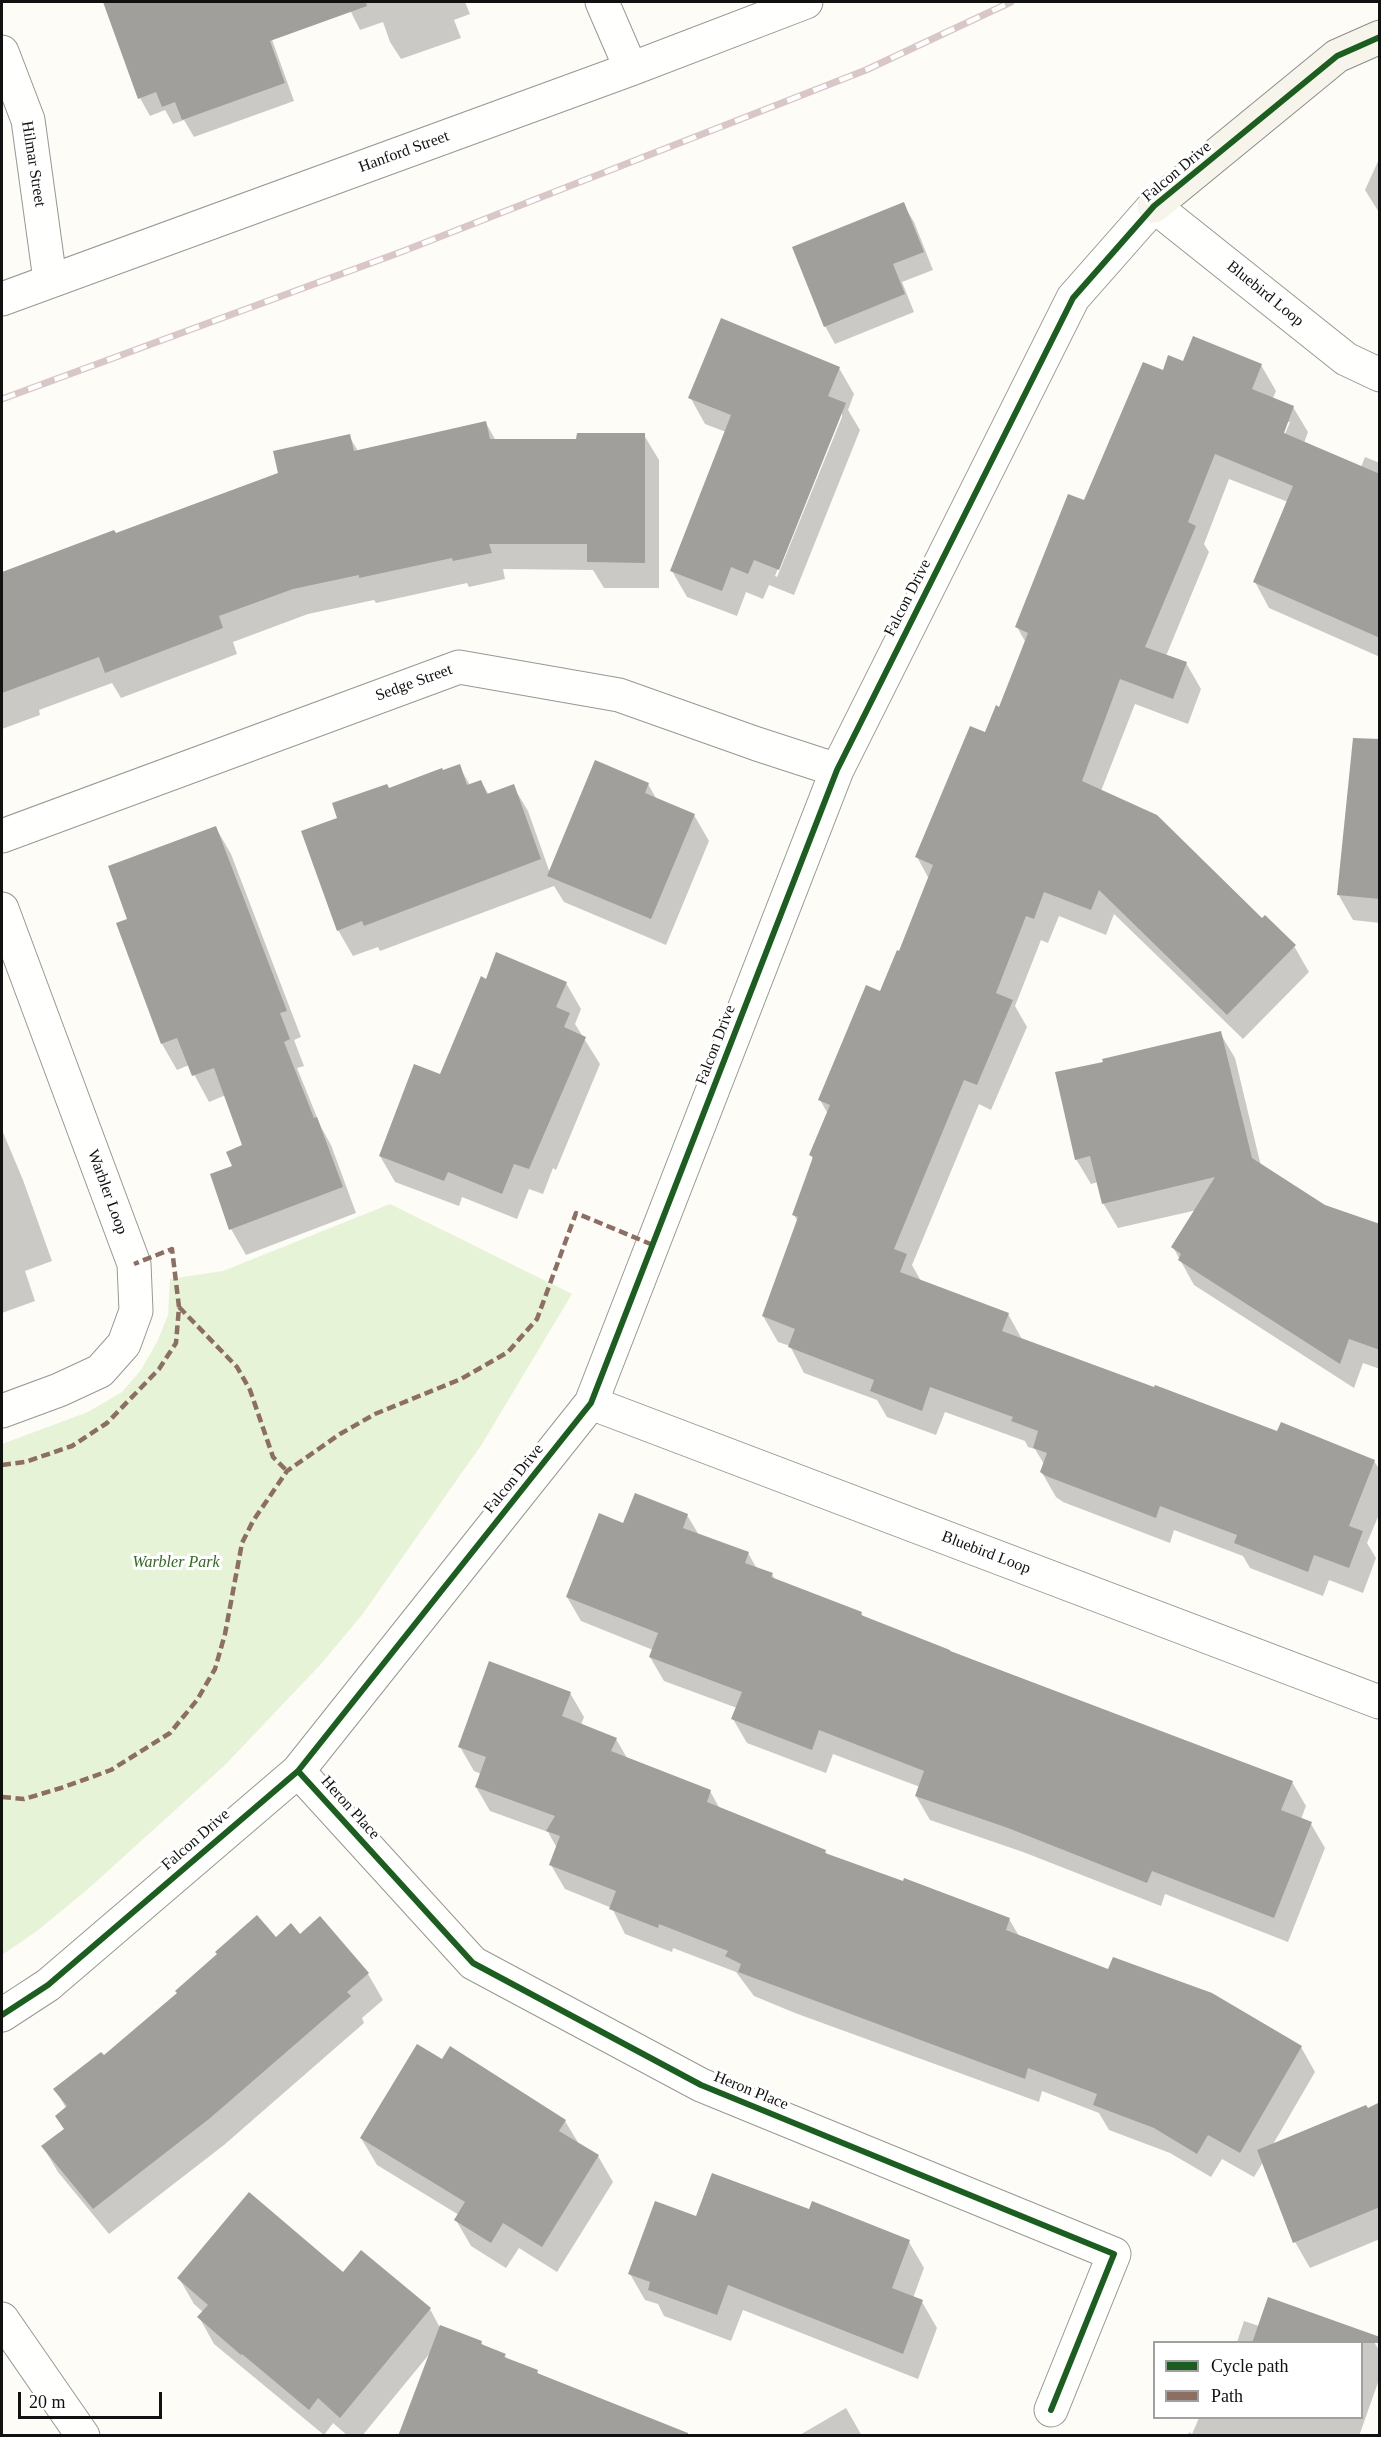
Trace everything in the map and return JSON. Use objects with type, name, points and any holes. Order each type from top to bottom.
[{"type":"street","points":[[602,2],[631,69]]},
{"type":"street","name":"Hanford Street","points":[[2,299],[631,69],[806,2]]},
{"type":"street","name":"Falcon Drive","points":[[2,2015],[48,1985],[298,1771],[591,1403],[837,770],[1073,298],[1155,206],[1337,56],[1380,37]]},
{"type":"street","name":"Hilmar Street","points":[[2,52],[28,120],[50,280]]},
{"type":"street","name":"Bluebird Loop","points":[[1155,206],[1346,359],[1380,375]]},
{"type":"street","name":"Sedge Street","points":[[2,837],[459,667],[619,695],[837,770]]},
{"type":"street","name":"Warbler Loop","points":[[2,909],[134,1264],[136,1311],[124,1344],[100,1371],[59,1390],[2,1411]]},
{"type":"street","name":"Bluebird Loop","points":[[591,1403],[1379,1702],[1380,1700]]},
{"type":"street","name":"Heron Place","points":[[298,1771],[473,1964],[701,2085],[1114,2254],[1051,2410]]},
{"type":"street","points":[[2,2319],[83,2436]]},
{"type":"green space","name":"Warbler Park","points":[[390,1204],[572,1294],[482,1444],[362,1615],[321,1664],[225,1765],[88,1889],[37,1931],[2,1955],[2,1444],[88,1412],[122,1392],[141,1370],[158,1340],[168,1315],[170,1279],[223,1271]]},
{"type":"building","points":[[103,2],[366,2],[367,6],[270,41],[285,83],[182,120],[175,102],[162,107],[156,92],[138,99]]},
{"type":"building","points":[[904,202],[924,252],[893,264],[905,294],[824,327],[792,247]]},
{"type":"building","points":[[721,318],[840,367],[828,396],[846,403],[779,570],[754,560],[748,574],[731,567],[722,591],[670,571],[731,415],[688,398]]},
{"type":"building","points":[[1193,336],[1262,364],[1252,389],[1294,406],[1284,433],[1380,474],[1380,638],[1253,582],[1293,486],[1215,454],[1188,522],[1196,526],[1145,647],[1187,662],[1173,699],[1120,679],[1082,781],[1157,815],[1262,918],[1265,915],[1296,945],[1227,1015],[1099,890],[1091,910],[1044,892],[1034,919],[1026,916],[996,993],[1013,1000],[977,1085],[964,1080],[894,1249],[907,1254],[900,1272],[1009,1313],[1002,1331],[1277,1431],[1281,1422],[1375,1460],[1349,1526],[1363,1531],[1349,1568],[1314,1555],[1308,1572],[1234,1543],[1237,1535],[1160,1506],[1156,1518],[1046,1476],[1040,1472],[1047,1453],[1033,1448],[1038,1431],[1011,1421],[1013,1417],[930,1387],[922,1411],[870,1391],[874,1380],[788,1347],[795,1329],[762,1316],[798,1217],[792,1215],[813,1157],[809,1155],[830,1105],[818,1100],[866,985],[880,991],[897,950],[899,951],[933,865],[915,857],[970,726],[985,732],[996,705],[999,707],[1028,633],[1015,627],[1068,494],[1084,500],[1143,362],[1163,370],[1168,355],[1183,361]]},
{"type":"building","points":[[486,421],[490,439],[576,439],[577,433],[645,433],[645,563],[587,562],[587,544],[489,544],[492,553],[453,561],[452,558],[359,578],[359,575],[293,589],[219,616],[223,628],[105,673],[99,657],[2,693],[2,572],[278,473],[273,451],[350,434],[354,451]]},
{"type":"building","points":[[1353,738],[1380,739],[1380,899],[1337,895]]},
{"type":"building","points":[[595,760],[649,783],[645,793],[695,814],[651,919],[547,876]]},
{"type":"building","points":[[460,764],[467,785],[481,780],[487,794],[514,784],[541,859],[364,926],[362,921],[337,931],[301,831],[337,818],[332,803],[387,784],[389,788],[442,768],[443,770]]},
{"type":"building","points":[[216,826],[287,1011],[280,1013],[290,1039],[284,1042],[314,1118],[317,1117],[343,1187],[229,1230],[210,1174],[232,1166],[226,1152],[242,1145],[214,1068],[192,1076],[177,1038],[161,1044],[116,923],[127,919],[108,866]]},
{"type":"building","points":[[496,952],[567,982],[556,1007],[570,1013],[564,1027],[586,1037],[529,1169],[514,1164],[502,1194],[448,1172],[444,1181],[379,1156],[414,1064],[440,1074],[481,976],[486,979]]},
{"type":"building","points":[[1221,1031],[1252,1158],[1325,1205],[1380,1224],[1380,1350],[1349,1339],[1340,1364],[1178,1260],[1181,1254],[1171,1247],[1215,1177],[1102,1204],[1090,1156],[1075,1160],[1055,1072],[1103,1062],[1102,1059]]},
{"type":"building","points":[[635,1493],[688,1514],[683,1528],[749,1552],[745,1563],[773,1573],[771,1577],[862,1612],[861,1615],[950,1651],[1293,1781],[1281,1810],[1312,1822],[1274,1918],[1152,1871],[1147,1883],[1008,1828],[915,1796],[924,1771],[819,1730],[812,1750],[731,1719],[742,1692],[649,1657],[658,1633],[566,1597],[599,1513],[623,1523]]},
{"type":"building","points":[[489,1661],[571,1692],[562,1716],[617,1738],[611,1751],[711,1790],[707,1802],[826,1850],[825,1853],[903,1881],[904,1878],[1010,1918],[1006,1930],[1108,1969],[1113,1957],[1212,1993],[1302,2046],[1240,2153],[1208,2135],[1197,2154],[1154,2128],[1093,2105],[1097,2094],[1028,2068],[1025,2079],[738,1972],[741,1964],[725,1956],[728,1951],[659,1924],[658,1928],[609,1909],[616,1891],[549,1865],[560,1836],[546,1831],[555,1816],[475,1787],[486,1757],[458,1747]]},
{"type":"building","points":[[257,1915],[276,1937],[291,1923],[300,1934],[320,1916],[369,1973],[347,1992],[351,1996],[209,2119],[93,2209],[41,2146],[64,2129],[55,2116],[67,2106],[53,2089],[101,2052],[104,2055],[177,1993],[175,1991]]},
{"type":"building","points":[[417,2044],[442,2059],[450,2046],[566,2120],[559,2131],[599,2155],[542,2247],[503,2223],[491,2243],[454,2220],[465,2202],[360,2138]]},
{"type":"building","points":[[1380,2102],[1380,2207],[1293,2243],[1257,2150],[1366,2105],[1368,2108]]},
{"type":"building","points":[[712,2173],[809,2209],[812,2201],[910,2240],[892,2288],[923,2300],[903,2354],[728,2285],[717,2315],[648,2290],[650,2282],[628,2274],[655,2201],[696,2216]]},
{"type":"building","points":[[249,2192],[343,2272],[361,2250],[431,2308],[340,2418],[318,2398],[309,2410],[241,2355],[197,2317],[208,2305],[177,2278]]},
{"type":"building","points":[[1268,2297],[1380,2337],[1380,2343],[1253,2341]]},
{"type":"building","points":[[440,2325],[482,2341],[481,2344],[506,2354],[504,2357],[538,2370],[537,2373],[688,2433],[688,2436],[398,2436]]},
{"type":"railway","points":[[2,399],[401,252],[866,70],[1011,2]]},
{"type":"marked path","points":[[2,1797],[24,1799],[111,1770],[170,1733],[197,1700],[215,1669],[225,1634],[242,1543],[253,1521],[287,1471],[340,1434],[375,1414],[461,1379],[508,1352],[537,1319],[576,1213],[653,1245]]},
{"type":"marked path","points":[[2,1465],[25,1462],[72,1446],[107,1423],[159,1369],[176,1343],[179,1307],[172,1249],[134,1264]]},
{"type":"marked path","points":[[179,1307],[237,1367],[250,1390],[273,1457],[287,1471]]},
{"type":"cycle path","points":[[2,2015],[48,1985],[298,1771],[591,1403],[837,770],[1073,298],[1154,206],[1337,56],[1380,37]]},
{"type":"cycle path","points":[[298,1771],[473,1963],[701,2085],[1114,2254],[1051,2410]]}]
